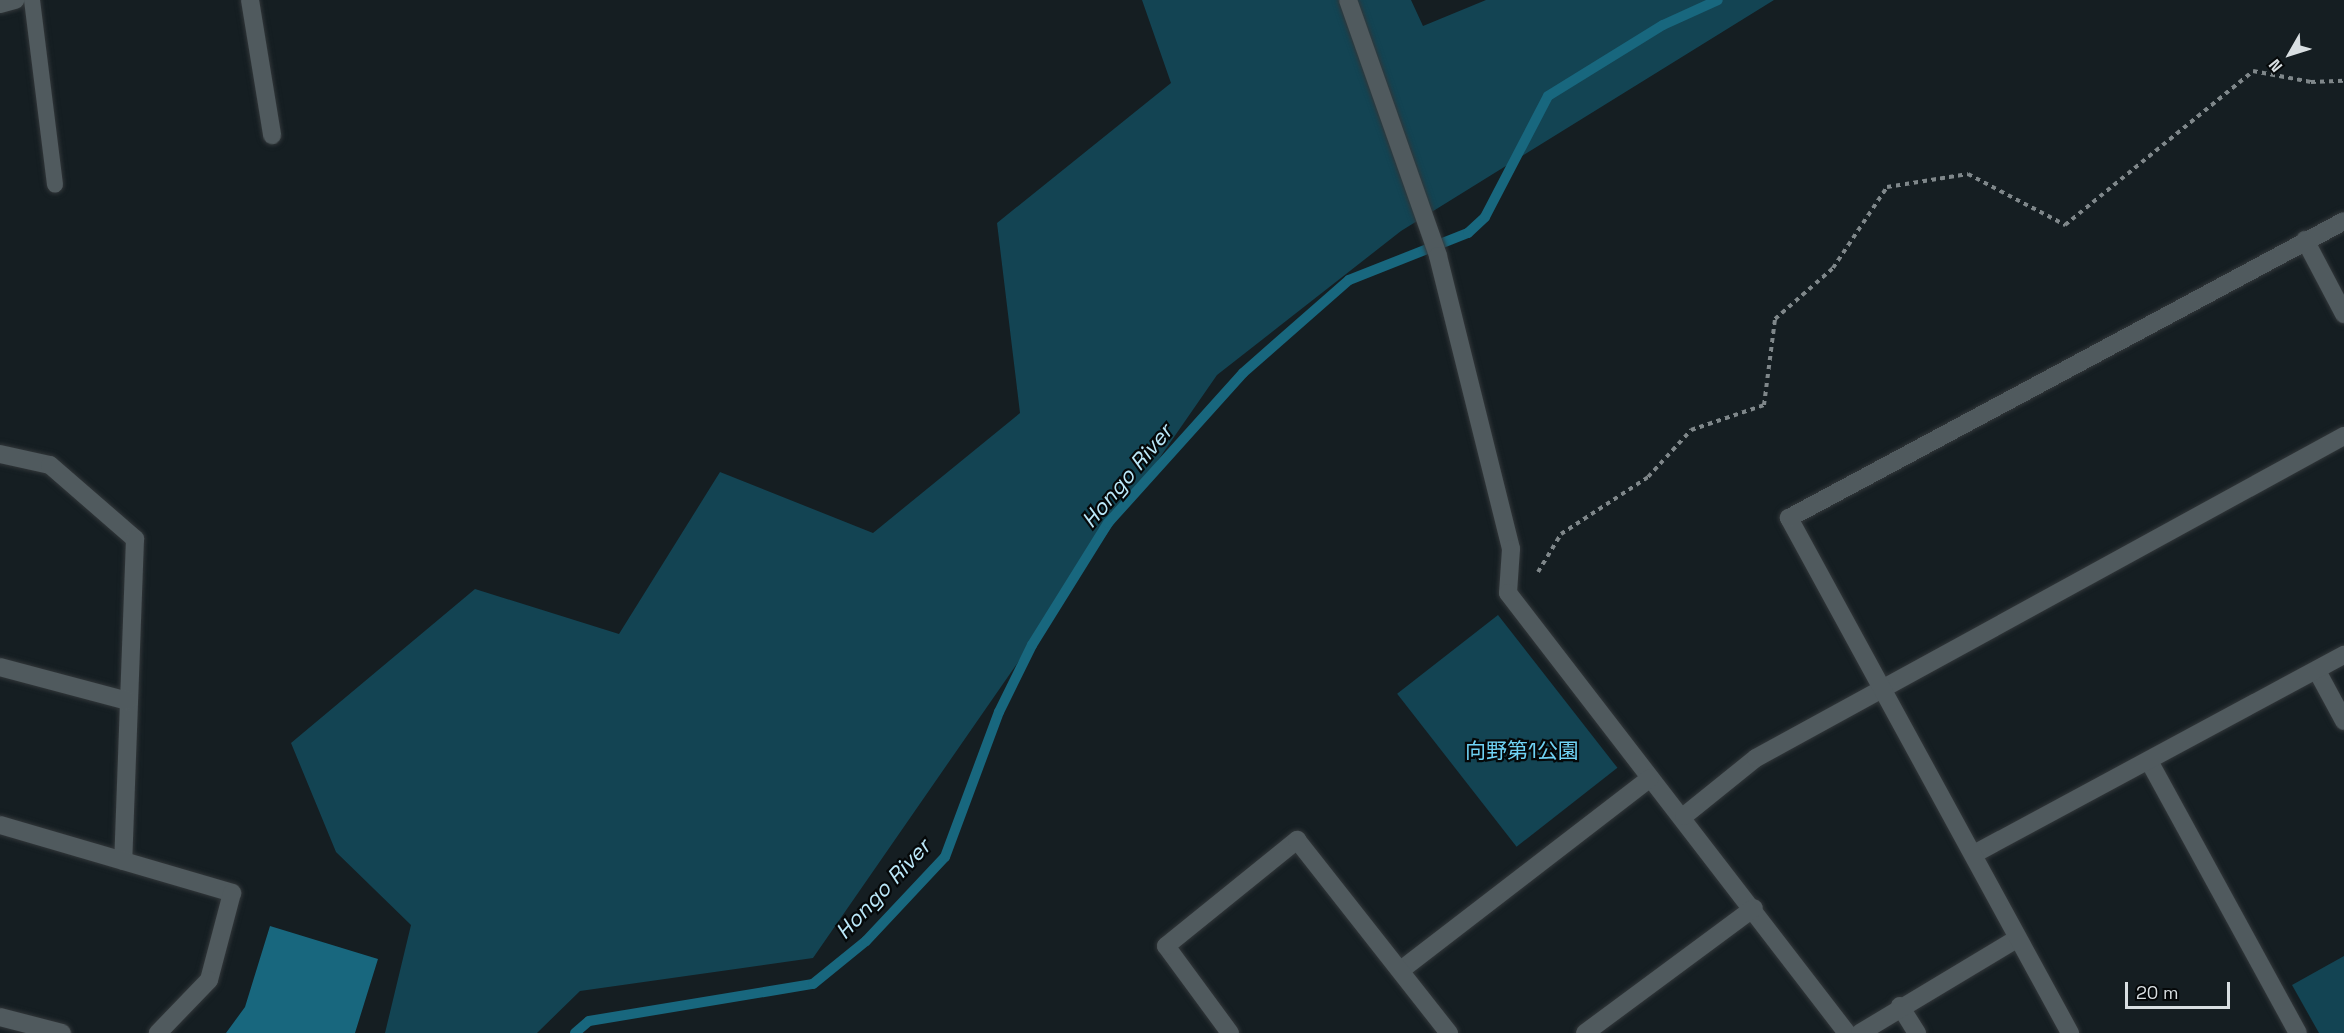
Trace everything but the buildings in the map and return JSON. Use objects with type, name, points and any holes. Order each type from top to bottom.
[{"type":"street","points":[[0,4],[15,0]]},
{"type":"street","points":[[250,0],[272,135]]},
{"type":"street","points":[[1348,0],[1438,256],[1511,549],[1508,593],[1650,778],[1684,816],[1847,1033]]},
{"type":"street","points":[[2070,1033],[1789,518],[2344,221]]},
{"type":"street","points":[[2305,240],[2344,314]]},
{"type":"street","points":[[1684,816],[1756,758],[2344,436]]},
{"type":"street","points":[[0,454],[50,465],[135,539],[123,861]]},
{"type":"street","points":[[1974,854],[2344,655]]},
{"type":"street","points":[[0,667],[129,701]]},
{"type":"street","points":[[2317,671],[2344,721]]},
{"type":"street","points":[[2149,761],[2298,1033]]},
{"type":"street","points":[[1401,970],[1650,778]]},
{"type":"street","points":[[0,825],[232,893],[209,980],[158,1033]]},
{"type":"street","points":[[1228,1032],[1166,946],[1296,840],[1449,1033]]},
{"type":"street","points":[[1585,1033],[1754,908]]},
{"type":"street","points":[[1860,1033],[1900,1006],[2018,938]]},
{"type":"street","points":[[1900,1006],[1917,1033]]},
{"type":"street","points":[[0,1017],[62,1033]]},
{"type":"lane","points":[[32,0],[55,185]]},
{"type":"path","points":[[1508,593],[1537,573],[1561,534],[1648,477],[1691,429],[1764,405],[1774,319],[1833,268],[1887,187],[1968,174],[2065,225],[2253,71],[2312,82],[2344,81]]},
{"type":"green space","points":[[1142,0],[1411,0],[1423,26],[1486,0],[1774,0],[1401,231],[1217,375],[813,958],[580,991],[537,1033],[385,1033],[411,925],[336,852],[291,743],[475,589],[619,634],[720,472],[873,533],[1020,413],[997,223],[1171,83]]},
{"type":"green space","name":"向野第1公園","points":[[1498,615],[1617,768],[1517,847],[1397,694]]},
{"type":"green space","points":[[2344,956],[2344,1033],[2319,1033],[2292,985]]},
{"type":"shaded area","points":[[270,926],[378,959],[355,1033],[226,1033],[245,1007]]},
{"type":"waterway","name":"Hongo River","points":[[575,1033],[589,1021],[813,984],[866,941],[945,857],[999,712],[1032,645],[1108,523],[1243,373],[1349,280],[1468,233],[1485,217],[1548,96],[1663,25],[1718,0]]}]
